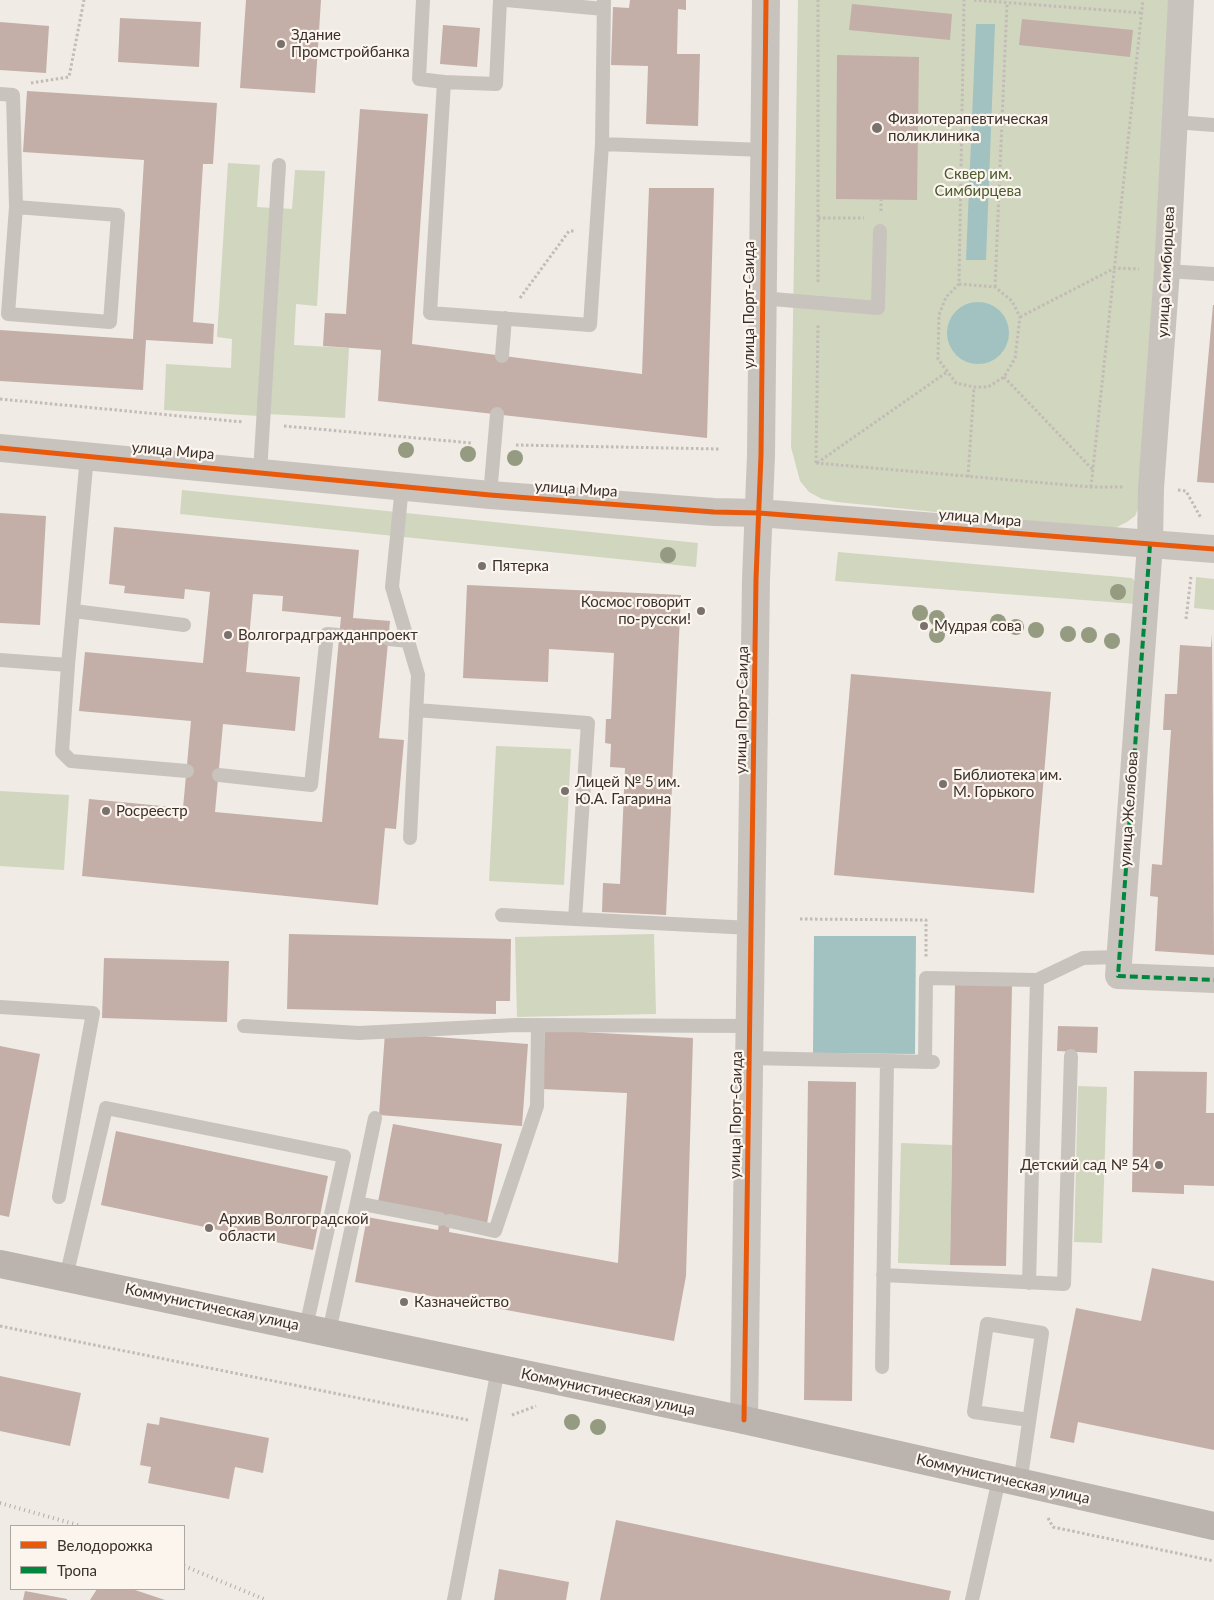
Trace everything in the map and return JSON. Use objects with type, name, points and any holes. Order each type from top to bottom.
[{"type":"main road","name":"Коммунистическая улица","points":[[0,1264],[318,1329],[498,1369],[744,1420],[1214,1526]]},
{"type":"street","name":"улица Порт-Саида","points":[[744,1420],[766,0]]},
{"type":"street","name":"улица Симбирцева","points":[[1150,545],[1151,488],[1167,272],[1181,0]]},
{"type":"street","name":"улица Мира","points":[[0,448],[490,495],[704,511],[759,513],[1150,545],[1214,548]]},
{"type":"street","name":"улица Желябова","points":[[1150,545],[1118,976],[1214,980]]},
{"type":"lane","points":[[422,0],[419,79],[496,84],[500,0]]},
{"type":"lane","points":[[444,82],[430,313],[590,325],[602,144],[604,4],[506,0]]},
{"type":"lane","points":[[7,94],[16,207],[4,314],[110,322],[118,214],[16,207]]},
{"type":"lane","points":[[1174,122],[1214,125]]},
{"type":"lane","points":[[602,144],[764,150]]},
{"type":"lane","points":[[260,472],[279,165]]},
{"type":"lane","points":[[761,298],[878,308],[880,225]]},
{"type":"lane","points":[[1167,272],[1214,274]]},
{"type":"lane","points":[[502,356],[505,318]]},
{"type":"lane","points":[[490,495],[497,414]]},
{"type":"lane","points":[[87,456],[62,752],[71,761],[187,771]]},
{"type":"lane","points":[[402,486],[392,587],[418,675],[410,838]]},
{"type":"lane","points":[[74,611],[184,625]]},
{"type":"lane","points":[[218,775],[311,784],[327,634],[339,635]]},
{"type":"lane","points":[[389,639],[408,641]]},
{"type":"lane","points":[[0,660],[68,665]]},
{"type":"lane","points":[[416,710],[588,723],[575,919]]},
{"type":"lane","points":[[502,915],[751,928]]},
{"type":"lane","points":[[749,1058],[929,1062],[926,978],[1037,980],[1083,958],[1118,957]]},
{"type":"lane","points":[[1030,1283],[1037,980]]},
{"type":"lane","points":[[0,1007],[93,1013],[59,1197]]},
{"type":"lane","points":[[244,1026],[359,1033],[538,1025],[750,1026]]},
{"type":"lane","points":[[357,1203],[495,1231],[537,1106],[538,1025]]},
{"type":"lane","points":[[883,1275],[1064,1284],[1071,1056]]},
{"type":"lane","points":[[882,1367],[887,1061]]},
{"type":"lane","points":[[66,1277],[106,1108],[344,1156],[318,1329]]},
{"type":"lane","points":[[318,1329],[357,1203],[375,1118]]},
{"type":"lane","points":[[972,1600],[1029,1420],[1042,1333],[987,1324],[974,1412],[1029,1420]]},
{"type":"lane","points":[[454,1600],[498,1369]]},
{"type":"path","points":[[7,94],[21,85],[69,77],[84,0]]},
{"type":"path","points":[[816,463],[818,0]]},
{"type":"path","points":[[959,284],[995,287],[1012,301],[1020,317],[1015,358],[1004,377],[988,387],[974,387],[956,383],[938,359],[939,315],[946,297],[959,284],[964,0]]},
{"type":"path","points":[[974,0],[1143,13]]},
{"type":"path","points":[[1091,487],[1143,0]]},
{"type":"path","points":[[995,287],[1005,2]]},
{"type":"path","points":[[880,225],[881,200]]},
{"type":"path","points":[[818,218],[871,218]]},
{"type":"path","points":[[505,318],[569,231],[596,232]]},
{"type":"path","points":[[1020,317],[1115,268]]},
{"type":"path","points":[[816,463],[947,372]]},
{"type":"path","points":[[1004,377],[1094,471]]},
{"type":"path","points":[[968,477],[974,387]]},
{"type":"path","points":[[0,399],[494,445],[719,449]]},
{"type":"path","points":[[816,463],[1091,487],[1129,487]]},
{"type":"path","points":[[1186,491],[1202,518]]},
{"type":"path","points":[[1186,619],[1191,577]]},
{"type":"path","points":[[800,919],[926,920],[926,978]]},
{"type":"path","points":[[0,1326],[488,1424],[541,1404]]},
{"type":"path","points":[[1046,1514],[1054,1527],[1214,1561]]},
{"type":"green space","name":"Сквер им. Симбирцева","points":[[798,0],[1173,0],[1138,509],[1135,516],[1127,522],[1117,527],[1104,529],[837,502],[822,499],[809,492],[800,481],[791,447]]},
{"type":"green space","points":[[228,163],[260,165],[257,207],[272,208],[259,416],[164,410],[166,364],[231,368],[232,339],[217,337]]},
{"type":"green space","points":[[295,170],[325,171],[317,306],[296,304],[294,345],[349,348],[345,418],[267,414],[279,208],[292,209]]},
{"type":"green space","points":[[182,490],[698,543],[696,567],[180,514]]},
{"type":"green space","points":[[838,552],[1132,578],[1138,585],[1136,604],[835,581]]},
{"type":"green space","points":[[1196,577],[1214,579],[1214,610],[1194,608]]},
{"type":"green space","points":[[496,746],[571,749],[564,885],[489,881]]},
{"type":"green space","points":[[0,791],[69,795],[64,870],[0,866]]},
{"type":"green space","points":[[654,934],[656,1014],[517,1017],[515,937]]},
{"type":"green space","points":[[1078,1086],[1107,1087],[1102,1243],[1074,1242]]},
{"type":"green space","points":[[901,1143],[952,1145],[950,1265],[898,1263]]},
{"type":"water","points":[[976,24],[995,24],[986,260],[966,260]]},
{"type":"water","points":[[972,302],[984,302],[1000,311],[1007,321],[1009,333],[1007,345],[1000,355],[984,364],[972,364],[961,359],[952,350],[947,339],[947,327],[952,316],[961,307]]},
{"type":"water","points":[[814,936],[916,936],[915,1054],[813,1053]]},
{"type":"building","name":"Здание Промстройбанка","points":[[246,0],[321,0],[315,93],[240,88]]},
{"type":"building","points":[[630,0],[686,0],[686,10],[678,9],[677,54],[700,54],[698,126],[646,124],[648,66],[611,65],[613,7],[629,8]]},
{"type":"building","points":[[852,4],[952,14],[950,40],[849,30]]},
{"type":"building","points":[[120,18],[201,22],[199,67],[118,62]]},
{"type":"building","points":[[1022,19],[1133,30],[1130,57],[1019,45]]},
{"type":"building","points":[[0,22],[49,26],[46,73],[0,70]]},
{"type":"building","points":[[443,25],[480,28],[477,67],[440,64]]},
{"type":"building","name":"Физиотерапевтическая поликлиника","points":[[837,55],[919,57],[917,200],[836,199]]},
{"type":"building","points":[[27,91],[217,103],[213,164],[203,164],[193,322],[214,324],[213,344],[146,340],[143,390],[0,381],[0,330],[133,339],[144,160],[23,152]]},
{"type":"building","points":[[360,109],[428,114],[412,344],[642,374],[649,188],[714,188],[707,438],[378,401],[381,350],[323,346],[325,313],[346,314]]},
{"type":"building","points":[[1214,305],[1214,483],[1197,482]]},
{"type":"building","points":[[0,513],[46,516],[40,625],[0,623]]},
{"type":"building","points":[[114,527],[359,550],[353,618],[390,621],[379,738],[404,740],[396,829],[385,828],[378,905],[82,876],[89,799],[183,808],[191,721],[79,711],[85,652],[203,663],[210,592],[185,589],[184,599],[124,593],[125,586],[109,584]],"holes":[[[253,594],[283,596],[282,611],[341,617],[322,822],[215,812],[223,724],[295,731],[300,677],[246,672]]]},
{"type":"building","name":"Лицей № 5 им. Ю.А. Гагарина","points":[[467,585],[681,595],[666,915],[602,912],[603,883],[620,884],[625,768],[610,767],[611,744],[605,743],[606,719],[611,719],[614,653],[549,649],[548,682],[463,678]]},
{"type":"building","points":[[1212,634],[1214,955],[1155,951],[1158,897],[1150,896],[1152,864],[1162,865],[1171,730],[1163,730],[1165,694],[1177,694],[1180,645],[1211,647]]},
{"type":"building","name":"Библиотека им. М. Горького","points":[[851,674],[1051,692],[1034,893],[834,875]]},
{"type":"building","points":[[289,934],[511,939],[510,1001],[496,1001],[496,1014],[287,1009]]},
{"type":"building","points":[[104,958],[229,961],[227,1022],[102,1018]]},
{"type":"building","points":[[955,984],[1012,986],[1006,1266],[950,1265]]},
{"type":"building","points":[[1058,1026],[1098,1027],[1097,1053],[1057,1051]]},
{"type":"building","points":[[545,1030],[693,1038],[686,1276],[674,1341],[355,1282],[367,1217],[438,1230],[441,1213],[378,1202],[393,1124],[502,1144],[487,1223],[450,1221],[449,1232],[618,1263],[627,1093],[542,1089]]},
{"type":"building","points":[[385,1033],[528,1044],[522,1126],[379,1115]]},
{"type":"building","points":[[0,1046],[40,1054],[9,1217],[0,1215]]},
{"type":"building","name":"Детский сад № 54","points":[[1134,1071],[1207,1072],[1206,1113],[1214,1113],[1214,1186],[1184,1185],[1184,1194],[1132,1192]]},
{"type":"building","points":[[808,1081],[856,1082],[852,1401],[804,1400]]},
{"type":"building","points":[[116,1131],[328,1176],[313,1250],[101,1205]]},
{"type":"building","points":[[1152,1268],[1214,1281],[1214,1450],[1078,1422],[1074,1443],[1050,1438],[1076,1308],[1141,1321]]},
{"type":"building","points":[[0,1376],[81,1393],[70,1446],[0,1431]]},
{"type":"building","points":[[160,1417],[269,1438],[263,1473],[235,1467],[229,1499],[148,1483],[151,1467],[140,1465],[147,1423],[159,1425]]},
{"type":"building","points":[[616,1520],[951,1591],[949,1600],[600,1600]]},
{"type":"building","points":[[499,1569],[569,1582],[566,1600],[494,1600]]},
{"type":"building","points":[[96,1590],[135,1590],[165,1600],[90,1600]]},
{"type":"building","points":[[25,1591],[67,1599],[67,1600],[23,1600]]},
{"type":"railway","points":[[0,1503],[77,1525]]},
{"type":"railway","points":[[185,1566],[266,1600]]},
{"type":"marked path","points":[[1150,545],[1118,976],[1214,980]]},
{"type":"cycle path","points":[[744,1420],[756,579],[761,455],[766,0]]},
{"type":"cycle path","points":[[0,448],[490,495],[714,512],[759,513],[1214,549]]},
{"type":"place","name":"Здание Промстройбанка","points":[[281,44]]},
{"type":"place","name":"Физиотерапевтическая поликлиника","points":[[877,128]]},
{"type":"place","name":"Пятерка","points":[[482,566]]},
{"type":"place","name":"Космос говорит по-русски!","points":[[701,611]]},
{"type":"place","name":"Мудрая сова","points":[[924,626]]},
{"type":"place","name":"Волгоградгражданпроект","points":[[228,635]]},
{"type":"place","name":"Библиотека им. М. Горького","points":[[943,784]]},
{"type":"place","name":"Лицей № 5 им. Ю.А. Гагарина","points":[[565,791]]},
{"type":"place","name":"Росреестр","points":[[106,811]]},
{"type":"place","name":"Детский сад № 54","points":[[1159,1165]]},
{"type":"place","name":"Архив Волгоградской области","points":[[209,1228]]},
{"type":"place","name":"Казначейство","points":[[404,1302]]}]
